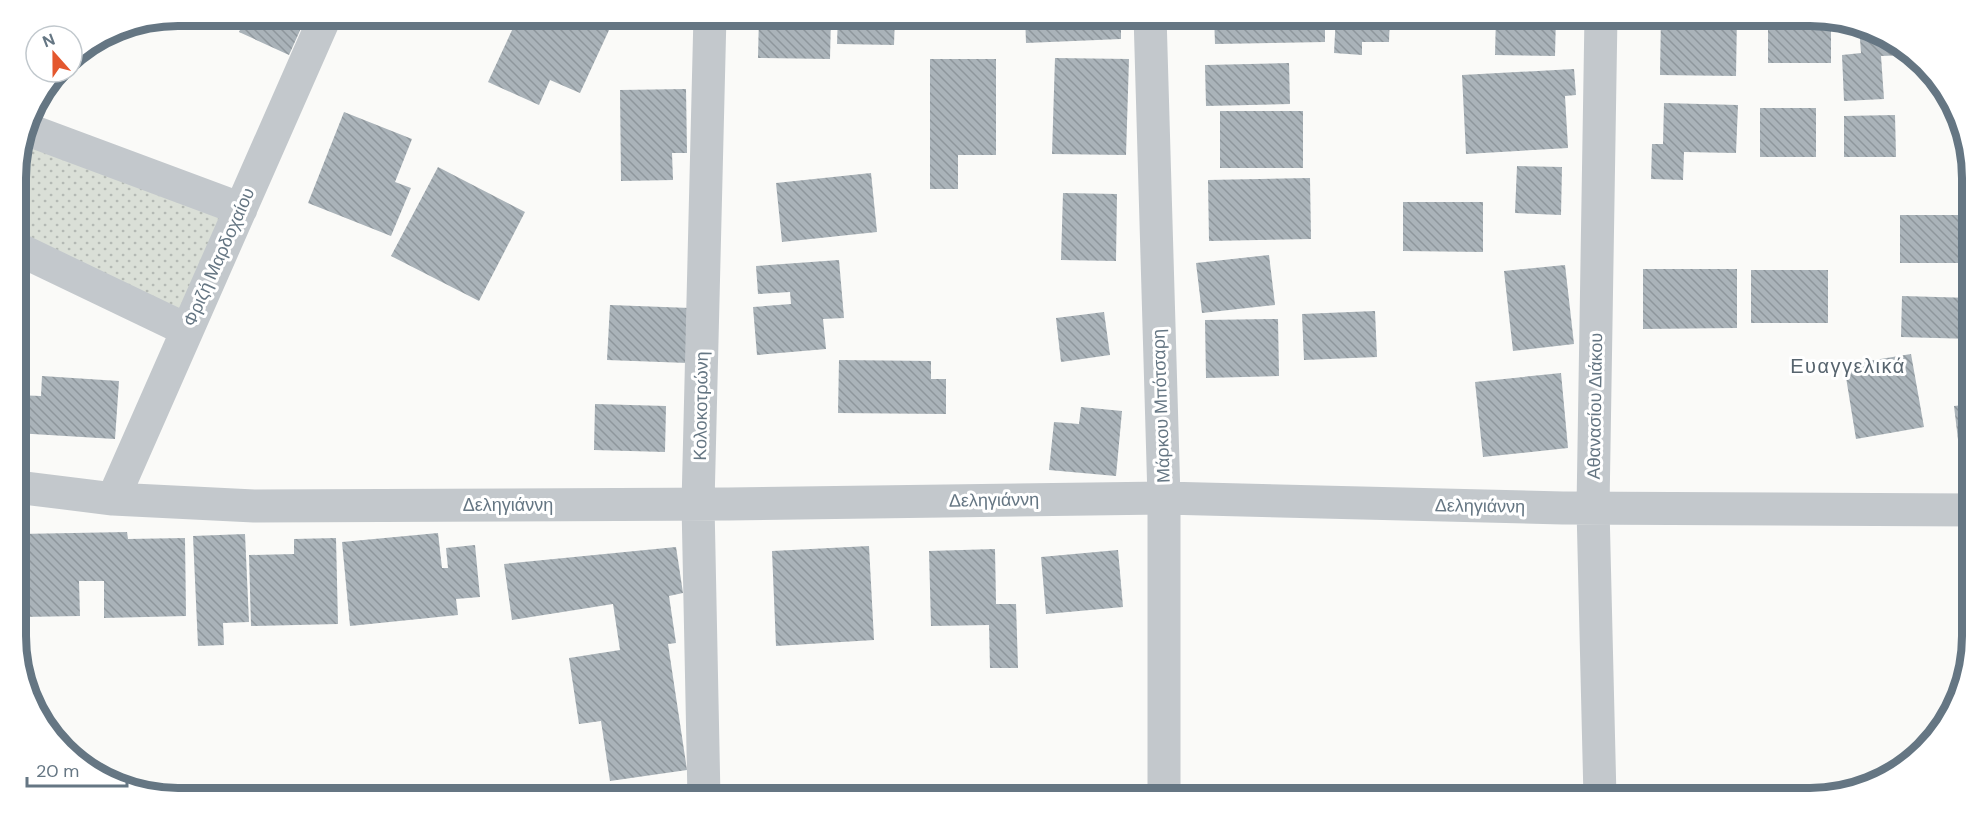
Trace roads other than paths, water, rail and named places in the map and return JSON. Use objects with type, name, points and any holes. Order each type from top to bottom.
[{"type":"street","name":"Φριζή Μαρδοχαίου","points":[[113,499],[321,26]]},
{"type":"street","name":"Κολοκοτρώνη","points":[[704,788],[698,504],[710,26]]},
{"type":"street","name":"Μάρκου Μπότσαρη","points":[[1150,26],[1164,498],[1164,787]]},
{"type":"street","name":"Αθανασίου Διάκου","points":[[1600,787],[1593,508],[1601,26]]},
{"type":"street","points":[[33,132],[241,209]]},
{"type":"street","points":[[26,253],[188,330]]},
{"type":"street","name":"Δεληγιάννη","points":[[26,488],[113,499],[254,506],[698,504],[1164,498],[1593,508],[1962,510]]},
{"type":"district","name":"Ευαγγελικά","points":[[1848,366]]}]
